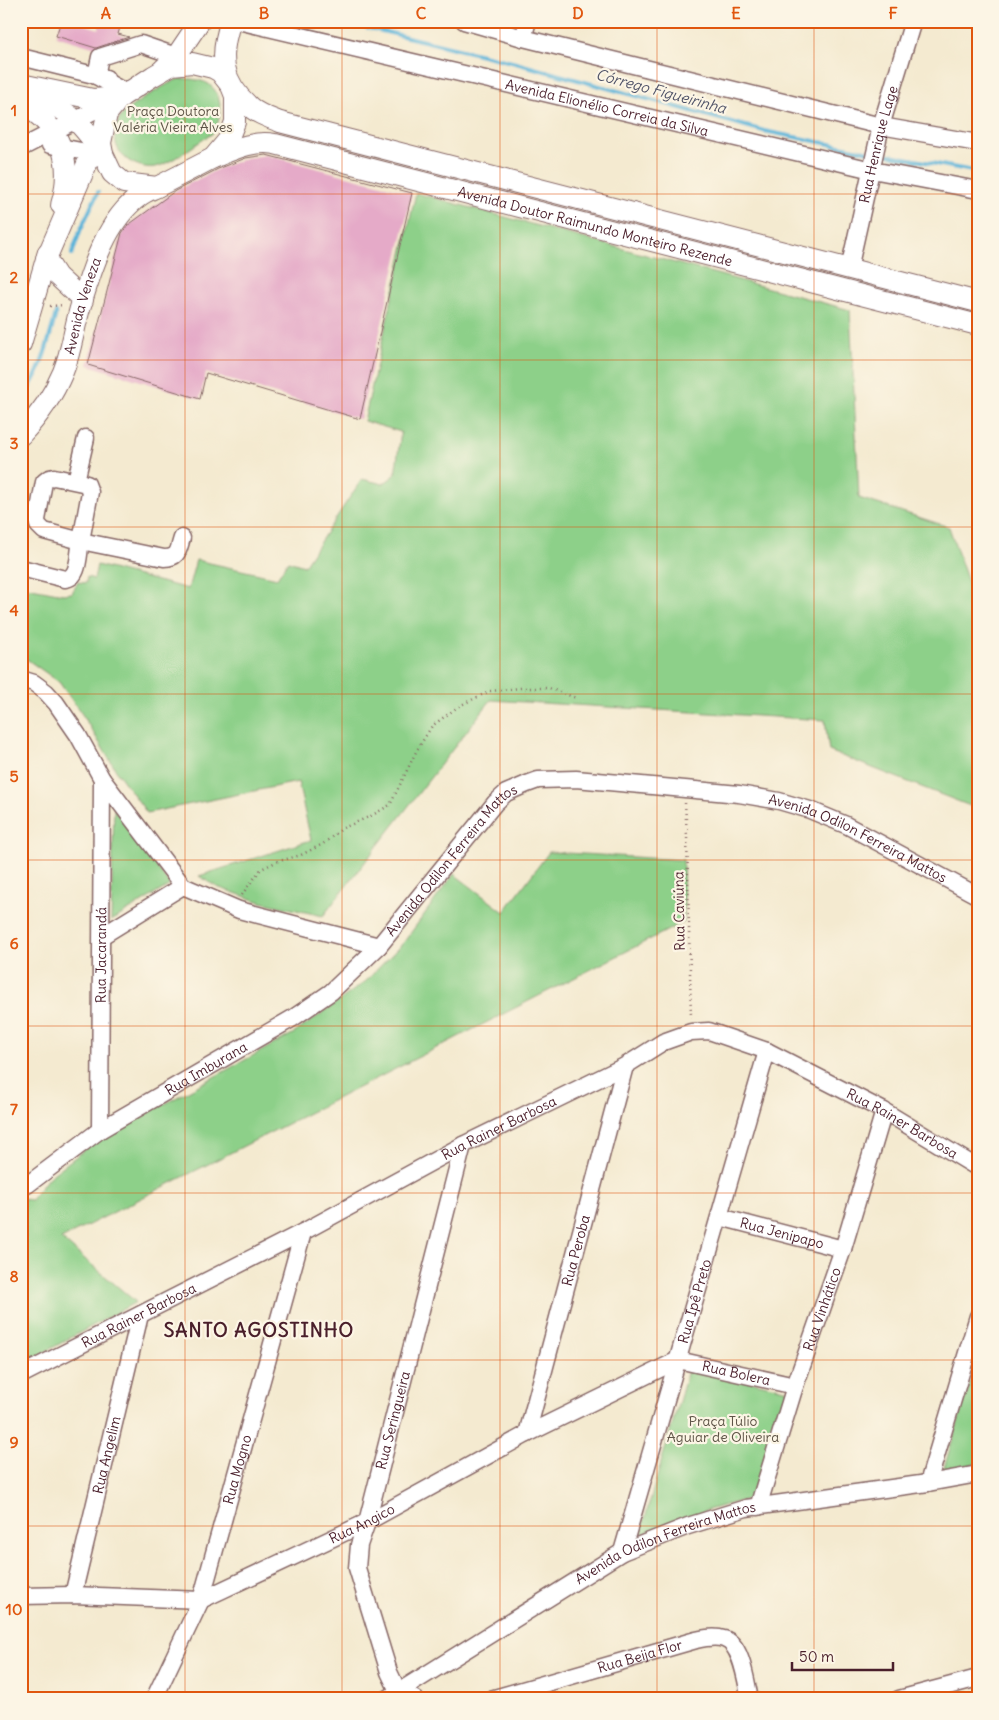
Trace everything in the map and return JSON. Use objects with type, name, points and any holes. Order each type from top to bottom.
[{"type":"main road","points":[[153,76],[176,56],[200,21]]},
{"type":"main road","points":[[21,98],[57,107],[66,113],[74,120],[112,173],[124,183],[157,187],[213,158],[228,140],[236,122],[235,96],[224,56],[226,37],[231,21]]},
{"type":"main road","points":[[46,259],[99,154],[107,114],[121,97],[172,65],[185,63],[198,64],[220,72],[231,86]]},
{"type":"main road","points":[[21,84],[93,99],[121,97]]},
{"type":"main road","name":"Avenida Doutor Raimundo Monteiro Rezende","points":[[231,86],[250,107],[280,122],[297,127],[978,302]]},
{"type":"main road","points":[[21,104],[35,111],[58,139],[66,168],[65,187],[21,344]]},
{"type":"main road","name":"Avenida Doutor Raimundo Monteiro Rezende","points":[[213,158],[243,146],[265,142],[275,144],[978,326]]},
{"type":"main road","name":"Avenida Veneza","points":[[21,435],[37,418],[53,395],[64,370],[77,302],[110,230],[129,206],[140,196],[157,187]]},
{"type":"main road","points":[[46,259],[77,302]]},
{"type":"street","name":"Avenida Elionélio Correia da Silva","points":[[238,21],[872,170],[978,190]]},
{"type":"street","points":[[464,21],[522,38],[881,126],[978,143]]},
{"type":"street","points":[[522,38],[528,21]]},
{"type":"street","name":"Rua Henrique Lage","points":[[849,269],[881,126],[913,21]]},
{"type":"street","points":[[96,76],[100,57],[141,44],[176,56]]},
{"type":"street","points":[[21,57],[96,76],[134,83],[153,76]]},
{"type":"street","points":[[21,149],[58,139],[74,120],[121,97],[121,91],[118,88],[96,76]]},
{"type":"street","points":[[58,139],[99,154]]},
{"type":"street","points":[[76,481],[86,438]]},
{"type":"street","points":[[21,568],[65,579],[75,574],[81,540],[90,492],[87,484],[54,477],[48,478],[44,482],[37,520],[38,525],[44,531],[81,540],[164,558],[172,558],[177,554],[182,538]]},
{"type":"street","name":"Avenida Odilon Ferreira Mattos","points":[[21,679],[34,683],[56,703],[78,735],[102,779],[184,886],[239,910],[379,946],[495,803],[506,793],[538,780],[576,779],[738,794],[779,801],[810,810],[846,825],[978,896]]},
{"type":"street","name":"Rua Jacarandá","points":[[100,1130],[102,779]]},
{"type":"street","points":[[102,936],[184,886]]},
{"type":"street","name":"Rua Imburana","points":[[27,1185],[100,1130],[293,1018],[331,992],[379,946]]},
{"type":"street","name":"Rua Rainer Barbosa","points":[[21,1376],[303,1232],[463,1145],[625,1066],[663,1042],[691,1032],[709,1031],[767,1050],[884,1111],[978,1168]]},
{"type":"street","name":"Rua Ipê Preto","points":[[622,1552],[767,1050]]},
{"type":"street","name":"Rua Peroba","points":[[527,1434],[625,1066]]},
{"type":"street","name":"Rua Vinhático","points":[[758,1507],[795,1386],[843,1249],[884,1111]]},
{"type":"street","name":"Rua Seringueira","points":[[393,1695],[389,1672],[357,1568],[359,1545],[367,1522],[463,1145]]},
{"type":"street","name":"Rua Jenipapo","points":[[720,1218],[843,1249]]},
{"type":"street","name":"Rua Mogno","points":[[154,1699],[201,1600],[303,1232]]},
{"type":"street","name":"Rua Angelim","points":[[73,1595],[140,1315]]},
{"type":"street","points":[[928,1483],[978,1316]]},
{"type":"street","name":"Rua Angico","points":[[21,1596],[73,1595],[201,1600],[367,1522],[527,1434],[678,1360]]},
{"type":"street","name":"Rua Bolera","points":[[678,1360],[795,1386]]},
{"type":"street","name":"Avenida Odilon Ferreira Mattos","points":[[393,1695],[622,1552],[715,1517],[746,1508],[928,1483],[978,1474]]},
{"type":"street","name":"Rua Beija Flor","points":[[491,1699],[696,1640],[714,1637],[726,1639],[738,1651],[750,1699]]},
{"type":"street","points":[[899,1699],[978,1678]]},
{"type":"street","points":[[393,1695],[415,1699]]},
{"type":"path","points":[[43,307],[77,302]]},
{"type":"path","points":[[246,888],[261,869],[276,862],[301,855],[322,844],[343,828],[371,816],[390,805],[417,750],[432,726],[459,706],[490,691],[520,688],[549,688],[576,698]]},
{"type":"path","name":"Rua Caviúna","points":[[684,790],[687,836],[691,1032]]},
{"type":"green space","name":"Praça Doutora Valéria Vieira Alves","points":[[191,79],[210,85],[218,96],[220,115],[213,133],[161,166],[146,167],[135,164],[122,155],[118,149],[115,135],[116,127],[124,113],[141,100],[176,80]]},
{"type":"green space","points":[[416,193],[850,310],[859,498],[949,527],[971,591],[978,595],[978,809],[829,751],[825,720],[491,700],[323,916],[261,902],[217,887],[199,876],[311,840],[298,782],[147,813],[117,772],[84,717],[59,682],[25,658],[21,658],[21,586],[63,594],[72,593],[78,582],[86,583],[87,577],[94,579],[97,565],[188,589],[196,560],[277,578],[288,561],[304,566],[362,479],[383,484],[395,475],[401,432],[364,421]]},
{"type":"green space","points":[[114,809],[170,885],[111,921]]},
{"type":"green space","points":[[549,852],[683,860],[684,922],[61,1239],[136,1302],[21,1365],[21,1199],[31,1200],[49,1177],[104,1135],[296,1032],[365,982],[404,942],[454,874],[504,912]]},
{"type":"green space","points":[[978,1357],[978,1463],[943,1471]]},
{"type":"green space","name":"Praça Túlio Aguiar de Oliveira","points":[[689,1367],[789,1390],[754,1498],[696,1514],[640,1535]]},
{"type":"building","points":[[61,21],[73,21],[99,29],[101,21],[122,21],[118,34],[129,37],[96,48],[56,36]]},
{"type":"building","points":[[266,155],[412,193],[360,419],[206,373],[200,399],[88,365],[122,233],[127,226],[175,191],[218,169],[246,158]]},
{"type":"waterway","name":"Córrego Figueirinha","points":[[340,21],[512,62],[764,131],[870,152]]},
{"type":"waterway","name":"Córrego Figueirinha","points":[[879,153],[978,172]]},
{"type":"waterway","name":"Córrego Figueirinha","points":[[72,254],[80,231],[98,192]]},
{"type":"waterway","name":"Córrego Figueirinha","points":[[21,399],[39,369],[56,313]]},
{"type":"district","name":"SANTO AGOSTINHO","points":[[259,1330]]}]
